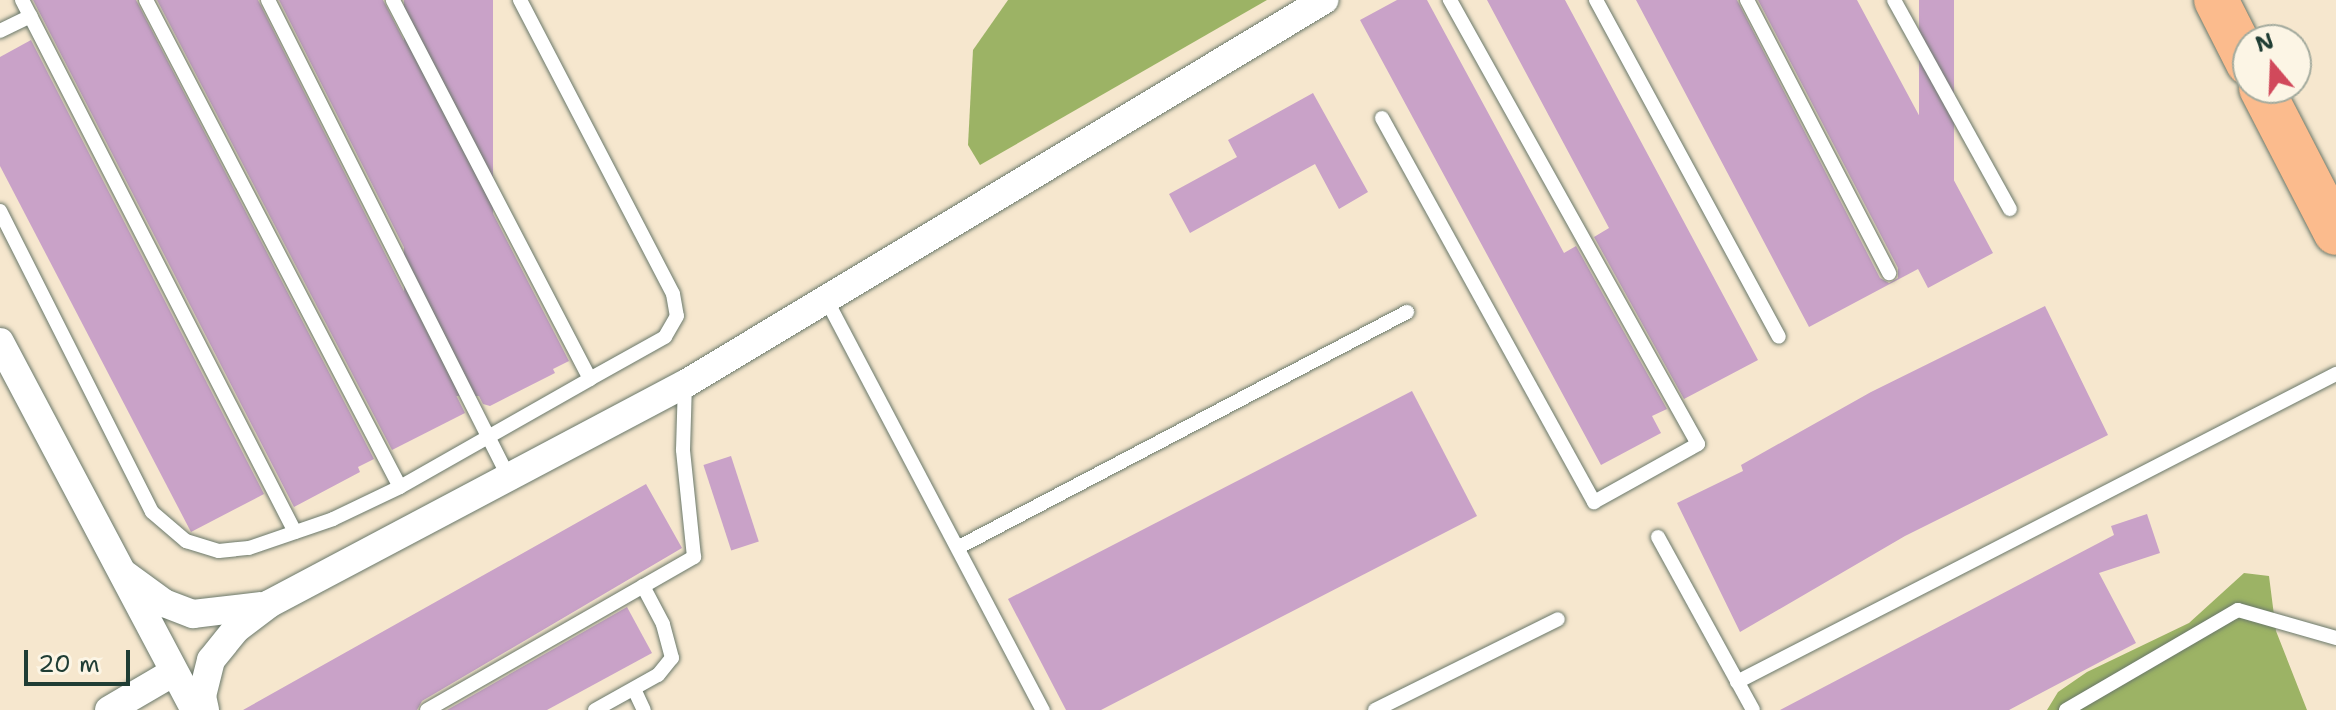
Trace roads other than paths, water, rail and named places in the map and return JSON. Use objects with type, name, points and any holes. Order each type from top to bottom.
[{"type":"highway","points":[[2216,0],[2232,32]]},
{"type":"highway","points":[[2269,104],[2336,233]]},
{"type":"street","points":[[205,710],[202,696],[211,660],[236,629],[269,604],[511,481],[685,384],[1324,0]]},
{"type":"street","points":[[0,342],[116,567],[195,710]]},
{"type":"street","points":[[116,567],[164,603],[193,614],[225,614],[269,604]]},
{"type":"street","points":[[109,710],[174,672]]},
{"type":"lane","points":[[22,0],[295,532]]},
{"type":"lane","points":[[146,0],[400,487]]},
{"type":"lane","points":[[268,0],[511,481]]},
{"type":"lane","points":[[393,0],[590,379]]},
{"type":"lane","points":[[0,211],[152,512],[186,541],[219,551],[249,548],[295,532],[400,487],[665,337],[677,316],[673,294],[520,0]]},
{"type":"lane","points":[[1382,118],[1594,502],[1698,444],[1450,0]]},
{"type":"lane","points":[[1596,0],[1779,337]]},
{"type":"lane","points":[[1747,0],[1889,273]]},
{"type":"lane","points":[[1894,0],[2010,209]]},
{"type":"lane","points":[[0,31],[31,16]]},
{"type":"lane","points":[[827,301],[1043,710]]},
{"type":"lane","points":[[959,547],[1407,312]]},
{"type":"lane","points":[[1737,682],[2336,374]]},
{"type":"lane","points":[[427,710],[694,557],[683,450],[685,384]]},
{"type":"lane","points":[[1658,537],[1753,710]]},
{"type":"lane","points":[[595,710],[658,675],[672,658],[643,586]]},
{"type":"lane","points":[[2066,710],[2238,610],[2336,638]]},
{"type":"lane","points":[[1375,710],[1558,619]]},
{"type":"lane","points":[[634,689],[644,710]]}]
